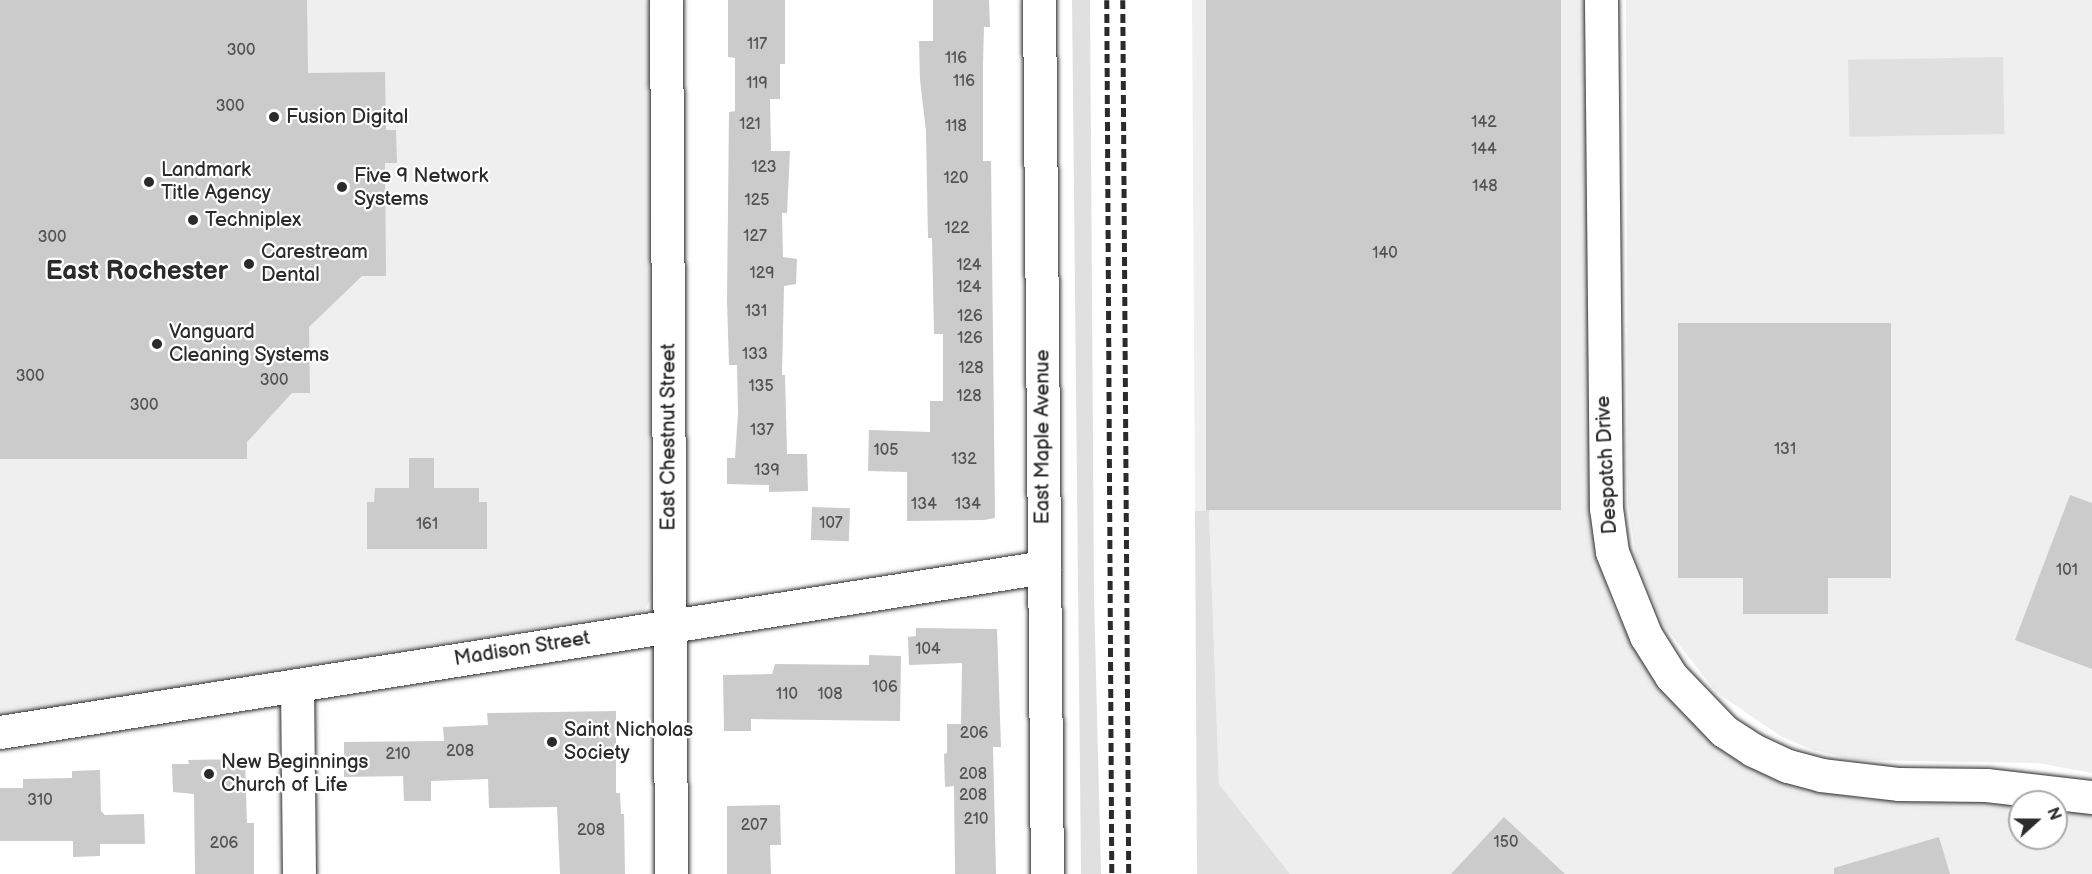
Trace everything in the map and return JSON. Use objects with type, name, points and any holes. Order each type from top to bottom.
[{"type":"street","name":"East Chestnut Street","points":[[666,0],[671,874]]},
{"type":"street","name":"East Maple Avenue","points":[[1039,0],[1047,874]]},
{"type":"street","name":"Despatch Drive","points":[[1601,0],[1606,508],[1612,552],[1646,636],[1671,676],[1724,731],[1753,750],[1788,766],[1821,775],[1899,784],[1986,785],[2092,797]]},
{"type":"street","name":"Madison Street","points":[[0,732],[1044,567]]},
{"type":"street","points":[[297,685],[298,874]]},
{"type":"shaded area","points":[[0,0],[648,0],[651,598],[644,611],[0,716]]},
{"type":"shaded area","points":[[1072,0],[1090,0],[1094,595],[1101,874],[1081,874]]},
{"type":"shaded area","points":[[1192,0],[1590,0],[1598,560],[1612,604],[1634,648],[1817,790],[1869,800],[2008,800],[2008,850],[2068,850],[2068,806],[2092,809],[2092,874],[1290,874],[1219,784],[1209,510],[1195,511]]},
{"type":"shaded area","points":[[1626,0],[2092,0],[2092,773],[2038,763],[1856,760],[1813,750],[1782,737],[1716,692],[1663,624],[1636,558],[1628,502]]},
{"type":"shaded area","points":[[2003,57],[2004,134],[1849,137],[1848,60]]},
{"type":"shaded area","points":[[1209,510],[1219,784],[1290,874],[1197,874],[1195,511]]},
{"type":"building","name":"Techniplex","points":[[0,0],[307,0],[308,73],[385,72],[386,130],[396,130],[397,163],[385,163],[386,276],[362,276],[309,327],[310,393],[292,393],[247,442],[247,459],[0,459]]},
{"type":"building","points":[[728,0],[785,0],[785,64],[780,64],[780,99],[770,99],[771,151],[790,151],[787,213],[782,213],[783,257],[797,259],[796,284],[784,286],[782,375],[785,375],[787,454],[807,454],[808,491],[769,492],[769,485],[727,484],[727,458],[735,458],[738,413],[737,365],[729,365],[727,301],[729,112],[735,111],[735,58],[728,57]]},
{"type":"building","points":[[933,0],[989,0],[990,27],[984,27],[983,161],[991,161],[995,518],[984,520],[907,521],[907,472],[868,471],[869,430],[930,432],[930,401],[943,401],[943,334],[934,334],[932,238],[928,238],[926,131],[920,80],[919,41],[933,41]]},
{"type":"building","points":[[1206,0],[1561,0],[1561,510],[1206,510]]},
{"type":"building","points":[[1678,323],[1891,323],[1891,578],[1828,578],[1828,614],[1743,614],[1743,578],[1678,578]]},
{"type":"building","points":[[409,458],[434,458],[434,488],[479,488],[479,502],[487,502],[487,549],[367,549],[367,502],[374,502],[375,488],[409,488]]},
{"type":"building","points":[[2070,495],[2092,503],[2092,669],[2015,640]]},
{"type":"building","points":[[812,507],[850,508],[849,541],[811,540]]},
{"type":"building","points":[[916,628],[997,629],[1001,747],[993,747],[996,874],[955,874],[954,786],[945,787],[944,754],[947,753],[947,724],[961,724],[962,663],[909,665],[908,637],[916,636]]},
{"type":"building","points":[[869,655],[901,656],[900,721],[751,719],[751,731],[724,731],[723,675],[772,674],[775,664],[869,665]]},
{"type":"building","points":[[616,711],[616,793],[620,793],[621,814],[624,814],[625,874],[560,874],[557,807],[489,808],[488,779],[431,781],[431,801],[404,801],[403,776],[344,777],[344,742],[444,741],[443,727],[488,725],[487,713]]},
{"type":"building","points":[[245,759],[247,823],[254,823],[254,874],[195,874],[194,794],[173,792],[172,764],[189,764],[188,760]]},
{"type":"building","points":[[100,770],[101,811],[105,815],[144,814],[145,844],[100,844],[100,856],[73,857],[73,841],[0,841],[0,788],[23,788],[23,779],[72,778],[72,771]]},
{"type":"building","points":[[780,805],[781,845],[770,845],[771,874],[727,874],[727,806]]},
{"type":"building","points":[[1504,817],[1565,874],[1451,874]]},
{"type":"building","points":[[1939,837],[1950,874],[1834,874],[1834,868]]},
{"type":"railway","points":[[1107,0],[1112,874]]},
{"type":"railway","points":[[1123,0],[1129,874]]},
{"type":"place","name":"Fusion Digital","points":[[274,117]]},
{"type":"place","name":"Landmark Title Agency","points":[[149,182]]},
{"type":"place","name":"Five 9 Network Systems","points":[[342,187]]},
{"type":"place","name":"Techniplex","points":[[193,220]]},
{"type":"place","name":"Carestream Dental","points":[[249,264]]},
{"type":"place","name":"Vanguard Cleaning Systems","points":[[157,344]]},
{"type":"place","name":"Saint Nicholas Society","points":[[552,742]]},
{"type":"place","name":"New Beginnings Church of Life","points":[[209,774]]},
{"type":"district","name":"East Rochester","points":[[137,272]]}]
